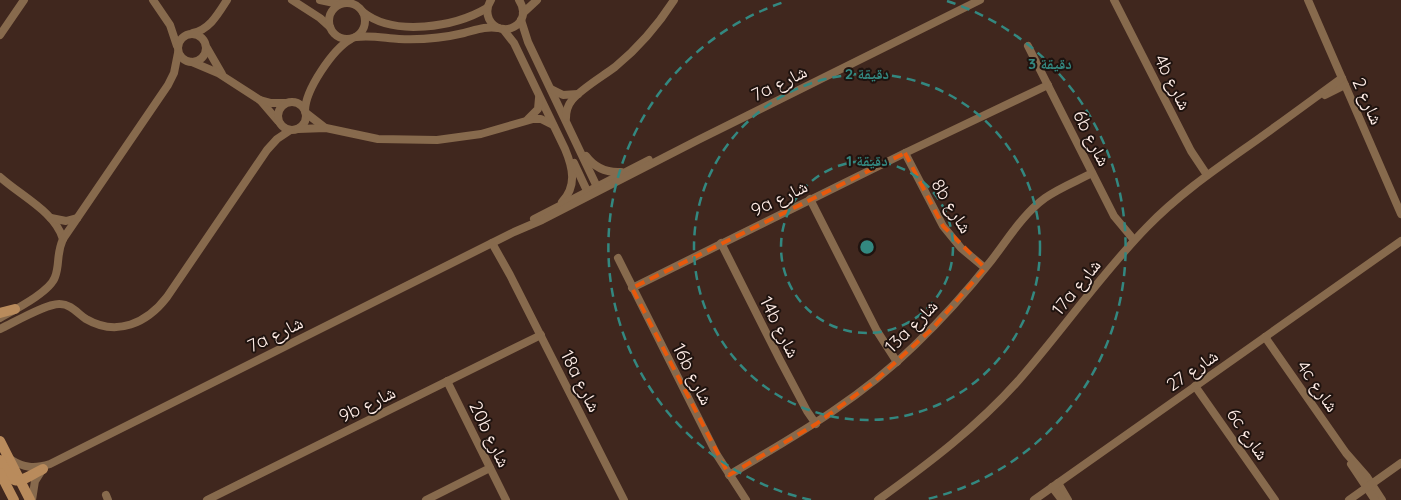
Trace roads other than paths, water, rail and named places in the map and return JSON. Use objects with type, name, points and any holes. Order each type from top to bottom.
[{"type":"street","points":[[0,34],[24,0]]},
{"type":"street","points":[[153,0],[167,20],[175,36],[178,50],[184,60],[206,67],[260,100],[284,129],[289,131]]},
{"type":"street","points":[[0,318],[43,292],[52,284],[56,273],[58,253],[63,240],[168,85],[174,73],[182,38],[202,30],[211,23],[227,0]]},
{"type":"street","points":[[292,0],[320,18],[339,37],[370,36],[421,39],[451,36],[486,28],[501,29],[514,27],[537,0]]},
{"type":"street","points":[[298,129],[305,122],[306,98],[311,87],[336,52],[360,34],[366,21],[359,7],[350,3],[339,4],[320,0]]},
{"type":"street","points":[[491,0],[487,8],[488,18],[514,43],[572,166],[573,178],[567,196],[559,204]]},
{"type":"street","points":[[519,0],[523,8],[522,16],[526,37],[598,188]]},
{"type":"street","points":[[566,119],[569,105],[578,94],[611,70],[636,47],[653,29],[674,0]]},
{"type":"street","name":"7a شارع","points":[[5,460],[31,468],[46,466],[495,242],[598,188],[980,0]]},
{"type":"street","name":"4b شارع","points":[[1114,0],[1191,152],[1207,175]]},
{"type":"street","name":"شارع 2","points":[[1308,0],[1401,214]]},
{"type":"street","points":[[330,28],[329,17],[339,4]]},
{"type":"street","points":[[363,12],[380,22],[421,26],[460,20],[487,8]]},
{"type":"street","points":[[167,20],[180,30],[197,34],[204,40],[225,78]]},
{"type":"street","name":"6b شارع","points":[[1028,46],[1114,216],[1134,240]]},
{"type":"street","points":[[192,62],[201,60],[207,48]]},
{"type":"street","name":"17a شارع","points":[[878,500],[955,442],[999,402],[1038,358],[1134,240],[1173,202],[1207,175],[1343,81]]},
{"type":"street","name":"9a شارع","points":[[632,288],[904,153],[1048,85]]},
{"type":"street","points":[[551,89],[564,95],[578,94]]},
{"type":"street","points":[[528,119],[538,108],[539,95]]},
{"type":"street","points":[[260,100],[298,104],[305,112],[326,128]]},
{"type":"street","points":[[278,121],[278,112],[284,104],[289,102]]},
{"type":"street","points":[[0,329],[54,304],[66,305],[86,319],[108,326],[131,325],[152,314],[167,297],[267,150],[277,139],[289,131],[326,128],[378,139],[437,140],[481,134],[528,119],[542,119],[553,125]]},
{"type":"street","name":"7a شارع","points":[[598,188],[626,172],[698,140]]},
{"type":"street","points":[[578,144],[587,159],[597,167],[608,172],[626,172]]},
{"type":"street","points":[[565,149],[575,164],[588,193]]},
{"type":"street","name":"8b شارع","points":[[904,153],[943,226],[961,248],[985,268]]},
{"type":"street","name":"13a شارع","points":[[729,475],[816,424],[897,362],[933,328],[1035,206],[1055,192],[1092,174]]},
{"type":"street","points":[[0,177],[51,218],[63,240]]},
{"type":"street","name":"7a شارع","points":[[514,232],[559,204],[588,193]]},
{"type":"street","points":[[810,199],[877,331],[897,362]]},
{"type":"street","points":[[51,218],[61,221],[77,218]]},
{"type":"street","name":"شارع 27","points":[[1034,500],[1401,241]]},
{"type":"street","name":"18a شارع","points":[[495,242],[624,500]]},
{"type":"street","name":"14b شارع","points":[[721,243],[780,360],[816,424]]},
{"type":"street","name":"شارع 27","points":[[1368,264],[1401,247]]},
{"type":"street","name":"16b شارع","points":[[618,258],[729,475],[746,500]]},
{"type":"street","points":[[0,313],[15,309]]},
{"type":"street","name":"9b شارع","points":[[207,500],[218,498],[541,335]]},
{"type":"street","name":"4c شارع","points":[[1265,337],[1369,486],[1382,500]]},
{"type":"street","name":"20b شارع","points":[[447,381],[506,500]]},
{"type":"street","name":"6c شارع","points":[[1195,386],[1275,500]]},
{"type":"street","points":[[0,441],[5,460],[20,480],[31,500]]},
{"type":"street","points":[[1348,500],[1401,463]]},
{"type":"street","points":[[20,480],[46,466]]},
{"type":"street","points":[[31,500],[35,481],[46,466]]},
{"type":"street","points":[[426,500],[490,468]]},
{"type":"street","points":[[0,473],[14,500]]},
{"type":"street","points":[[1055,485],[1062,500]]},
{"type":"street","points":[[1055,485],[1068,500]]},
{"type":"street","name":"4c شارع","points":[[1369,486],[1375,500]]}]
